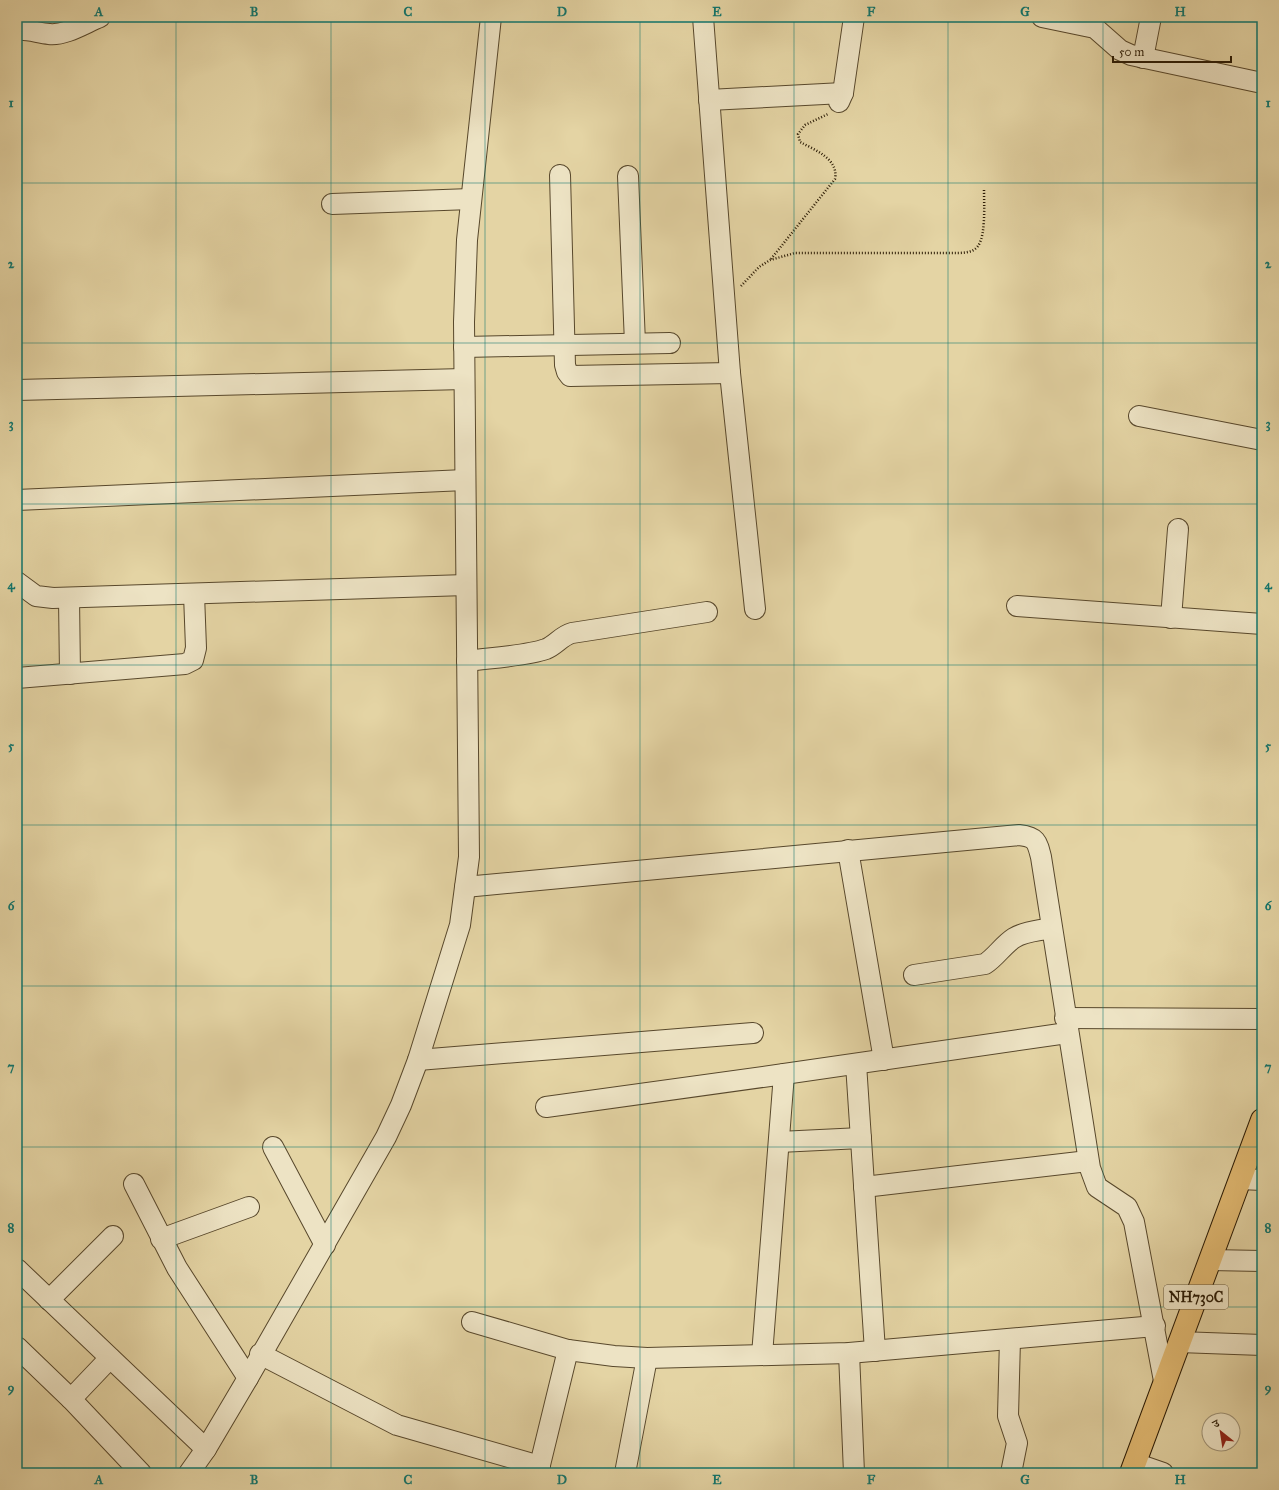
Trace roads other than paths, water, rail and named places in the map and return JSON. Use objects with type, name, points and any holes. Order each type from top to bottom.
[{"type":"highway","name":"NH730C","points":[[1132,1468],[1262,1120]]},
{"type":"street","points":[[17,30],[33,30],[50,35],[63,33],[100,17]]},
{"type":"street","points":[[189,1473],[206,1449],[248,1378],[260,1354],[363,1180],[386,1137],[401,1105],[418,1060],[460,925],[469,857],[464,378],[467,240],[491,17]]},
{"type":"street","points":[[703,17],[730,373],[755,609]]},
{"type":"street","points":[[709,100],[841,97],[854,17]]},
{"type":"street","points":[[1046,17],[1095,28],[1120,50],[1143,58],[1262,83]]},
{"type":"street","points":[[1143,58],[1151,17]]},
{"type":"street","points":[[560,175],[566,372],[570,376],[730,373]]},
{"type":"street","points":[[628,176],[635,343]]},
{"type":"street","points":[[332,204],[471,199]]},
{"type":"street","points":[[464,347],[670,343]]},
{"type":"street","points":[[17,390],[464,378]]},
{"type":"street","points":[[1139,416],[1262,440]]},
{"type":"street","points":[[17,500],[465,480]]},
{"type":"street","points":[[1171,618],[1178,529]]},
{"type":"street","points":[[17,582],[36,596],[68,598],[466,585]]},
{"type":"street","points":[[17,678],[185,664],[193,660],[196,648],[194,594]]},
{"type":"street","points":[[68,598],[70,674]]},
{"type":"street","points":[[1017,606],[1262,624]]},
{"type":"street","points":[[467,661],[538,651],[551,646],[565,635],[572,633],[707,612]]},
{"type":"street","points":[[465,887],[848,850],[1019,835],[1030,836],[1037,842],[1041,857],[1088,1161],[1097,1187],[1127,1207],[1134,1222],[1164,1381]]},
{"type":"street","points":[[848,850],[884,1060]]},
{"type":"street","points":[[914,975],[985,964],[993,959],[1014,938],[1024,934],[1051,928]]},
{"type":"street","points":[[546,1107],[884,1060],[1066,1025],[1262,1019]]},
{"type":"street","points":[[418,1060],[753,1033]]},
{"type":"street","points":[[856,1064],[875,1351]]},
{"type":"street","points":[[762,1355],[784,1074]]},
{"type":"street","points":[[779,1142],[861,1138]]},
{"type":"street","points":[[273,1147],[325,1245]]},
{"type":"street","points":[[864,1187],[1088,1161]]},
{"type":"street","points":[[1240,1179],[1262,1180]]},
{"type":"street","points":[[134,1184],[176,1268],[248,1378]]},
{"type":"street","points":[[161,1239],[249,1208]]},
{"type":"street","points":[[49,1300],[113,1236]]},
{"type":"street","points":[[1210,1260],[1262,1261]]},
{"type":"street","points":[[17,1269],[206,1449]]},
{"type":"street","points":[[472,1322],[568,1350],[614,1356],[647,1358],[850,1353],[1154,1326]]},
{"type":"street","points":[[1010,1339],[1008,1416],[1017,1443],[1011,1473]]},
{"type":"street","points":[[1179,1342],[1262,1345]]},
{"type":"street","points":[[17,1347],[71,1399],[140,1473]]},
{"type":"street","points":[[260,1354],[397,1425],[539,1470],[568,1350]]},
{"type":"street","points":[[850,1353],[854,1473]]},
{"type":"street","points":[[71,1399],[110,1358]]},
{"type":"street","points":[[625,1473],[647,1358]]},
{"type":"street","points":[[1132,1468],[1163,1473]]}]
